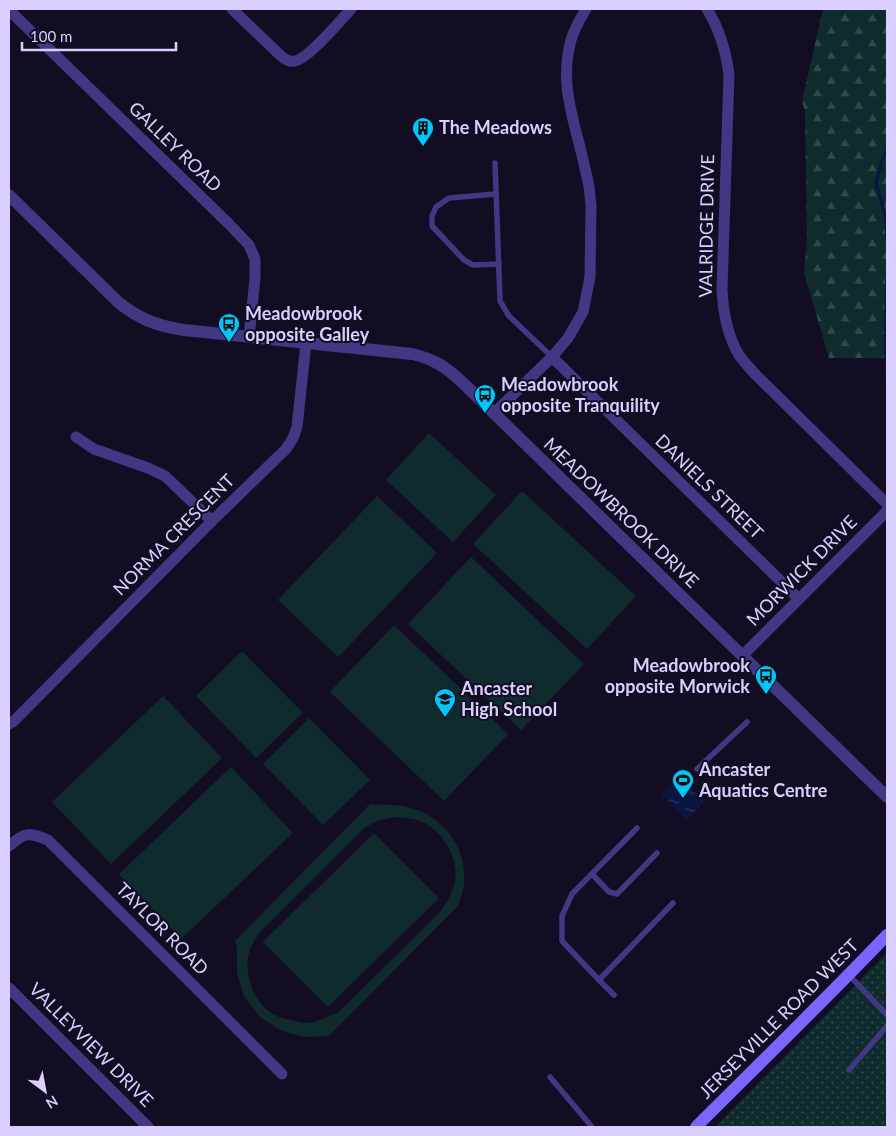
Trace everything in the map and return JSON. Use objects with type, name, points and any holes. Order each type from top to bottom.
[{"type":"main road","name":"JERSEYVILLE ROAD WEST","points":[[696,1127],[887,935]]},
{"type":"street","points":[[232,9],[287,61],[297,61],[307,55],[351,9]]},
{"type":"street","points":[[494,413],[552,357],[568,338],[583,312],[590,277],[592,214],[590,186],[569,101],[566,81],[571,39],[586,9]]},
{"type":"street","name":"VALRIDGE DRIVE","points":[[707,9],[715,22],[722,40],[727,56],[729,75],[722,289],[724,316],[729,333],[739,355],[754,373],[887,504]]},
{"type":"street","name":"GALLEY ROAD","points":[[9,10],[249,245],[253,252],[256,266],[249,337]]},
{"type":"street","name":"MEADOWBROOK DRIVE","points":[[9,195],[118,302],[133,314],[150,322],[168,328],[412,354],[431,359],[451,372],[887,797]]},
{"type":"street","name":"NORMA CRESCENT","points":[[9,724],[286,449],[294,438],[297,427],[306,343]]},
{"type":"street","name":"DANIELS STREET","points":[[552,357],[798,599]]},
{"type":"street","points":[[76,437],[94,449],[165,476],[212,521]]},
{"type":"street","name":"MORWICK DRIVE","points":[[742,656],[887,512]]},
{"type":"street","name":"TAYLOR ROAD","points":[[9,846],[21,835],[34,835],[48,840],[282,1074]]},
{"type":"street","name":"VALLEYVIEW DRIVE","points":[[9,988],[148,1127]]},
{"type":"lane","points":[[495,163],[500,300],[509,316],[552,357]]},
{"type":"lane","points":[[496,194],[449,198],[436,207],[432,216],[432,226],[464,260],[473,265],[499,264]]},
{"type":"lane","points":[[697,770],[747,722]]},
{"type":"lane","points":[[614,995],[562,941],[562,916],[572,894],[637,828]]},
{"type":"lane","points":[[592,874],[609,892],[617,894],[656,853]]},
{"type":"lane","points":[[599,980],[673,904]]},
{"type":"lane","points":[[849,975],[887,1015]]},
{"type":"lane","points":[[849,1070],[887,1026]]},
{"type":"lane","points":[[550,1078],[592,1127]]},
{"type":"green space","points":[[823,9],[887,9],[887,358],[829,358],[804,273],[807,240],[805,111],[802,101]]},
{"type":"green space","points":[[429,433],[496,495],[453,542],[386,480]]},
{"type":"green space","points":[[522,491],[636,596],[587,649],[473,544]]},
{"type":"green space","points":[[377,496],[437,553],[338,657],[278,600]]},
{"type":"green space","points":[[471,557],[584,664],[521,730],[408,624]]},
{"type":"green space","points":[[394,625],[508,734],[444,801],[330,692]]},
{"type":"green space","points":[[242,651],[303,713],[256,758],[196,696]]},
{"type":"green space","points":[[163,696],[222,758],[111,864],[52,802]]},
{"type":"green space","points":[[309,718],[370,780],[323,825],[263,764]]},
{"type":"green space","points":[[231,767],[293,833],[181,939],[119,874]]},
{"type":"green space","points":[[370,804],[404,806],[432,818],[451,835],[462,857],[464,884],[458,906],[329,1036],[304,1037],[280,1030],[259,1016],[244,996],[237,973],[237,948],[235,941]],"holes":[[[396,817],[422,822],[438,833],[444,840],[453,858],[456,877],[451,894],[445,904],[439,913],[339,1012],[307,1023],[273,1014],[259,1002],[249,981],[247,965],[249,951],[259,933],[365,827],[380,820]]]},
{"type":"green space","points":[[374,833],[439,898],[328,1007],[263,942]]},
{"type":"green space","points":[[887,953],[887,1127],[715,1127]]},
{"type":"water","name":"Ancaster Aquatics Centre","points":[[680,777],[704,802],[686,820],[661,795]]},
{"type":"waterway","points":[[887,150],[876,183],[885,214],[887,239]]},
{"type":"waterway","points":[[887,272],[885,348],[887,384]]},
{"type":"place","name":"The Meadows","points":[[423,147]]},
{"type":"place","name":"Meadowbrook opposite Galley","points":[[229,343]]},
{"type":"place","name":"Meadowbrook opposite Tranquility","points":[[485,414]]},
{"type":"place","name":"Meadowbrook opposite Morwick","points":[[766,695]]},
{"type":"place","name":"Ancaster High School","points":[[445,718]]},
{"type":"place","name":"Ancaster Aquatics Centre","points":[[683,799]]}]
